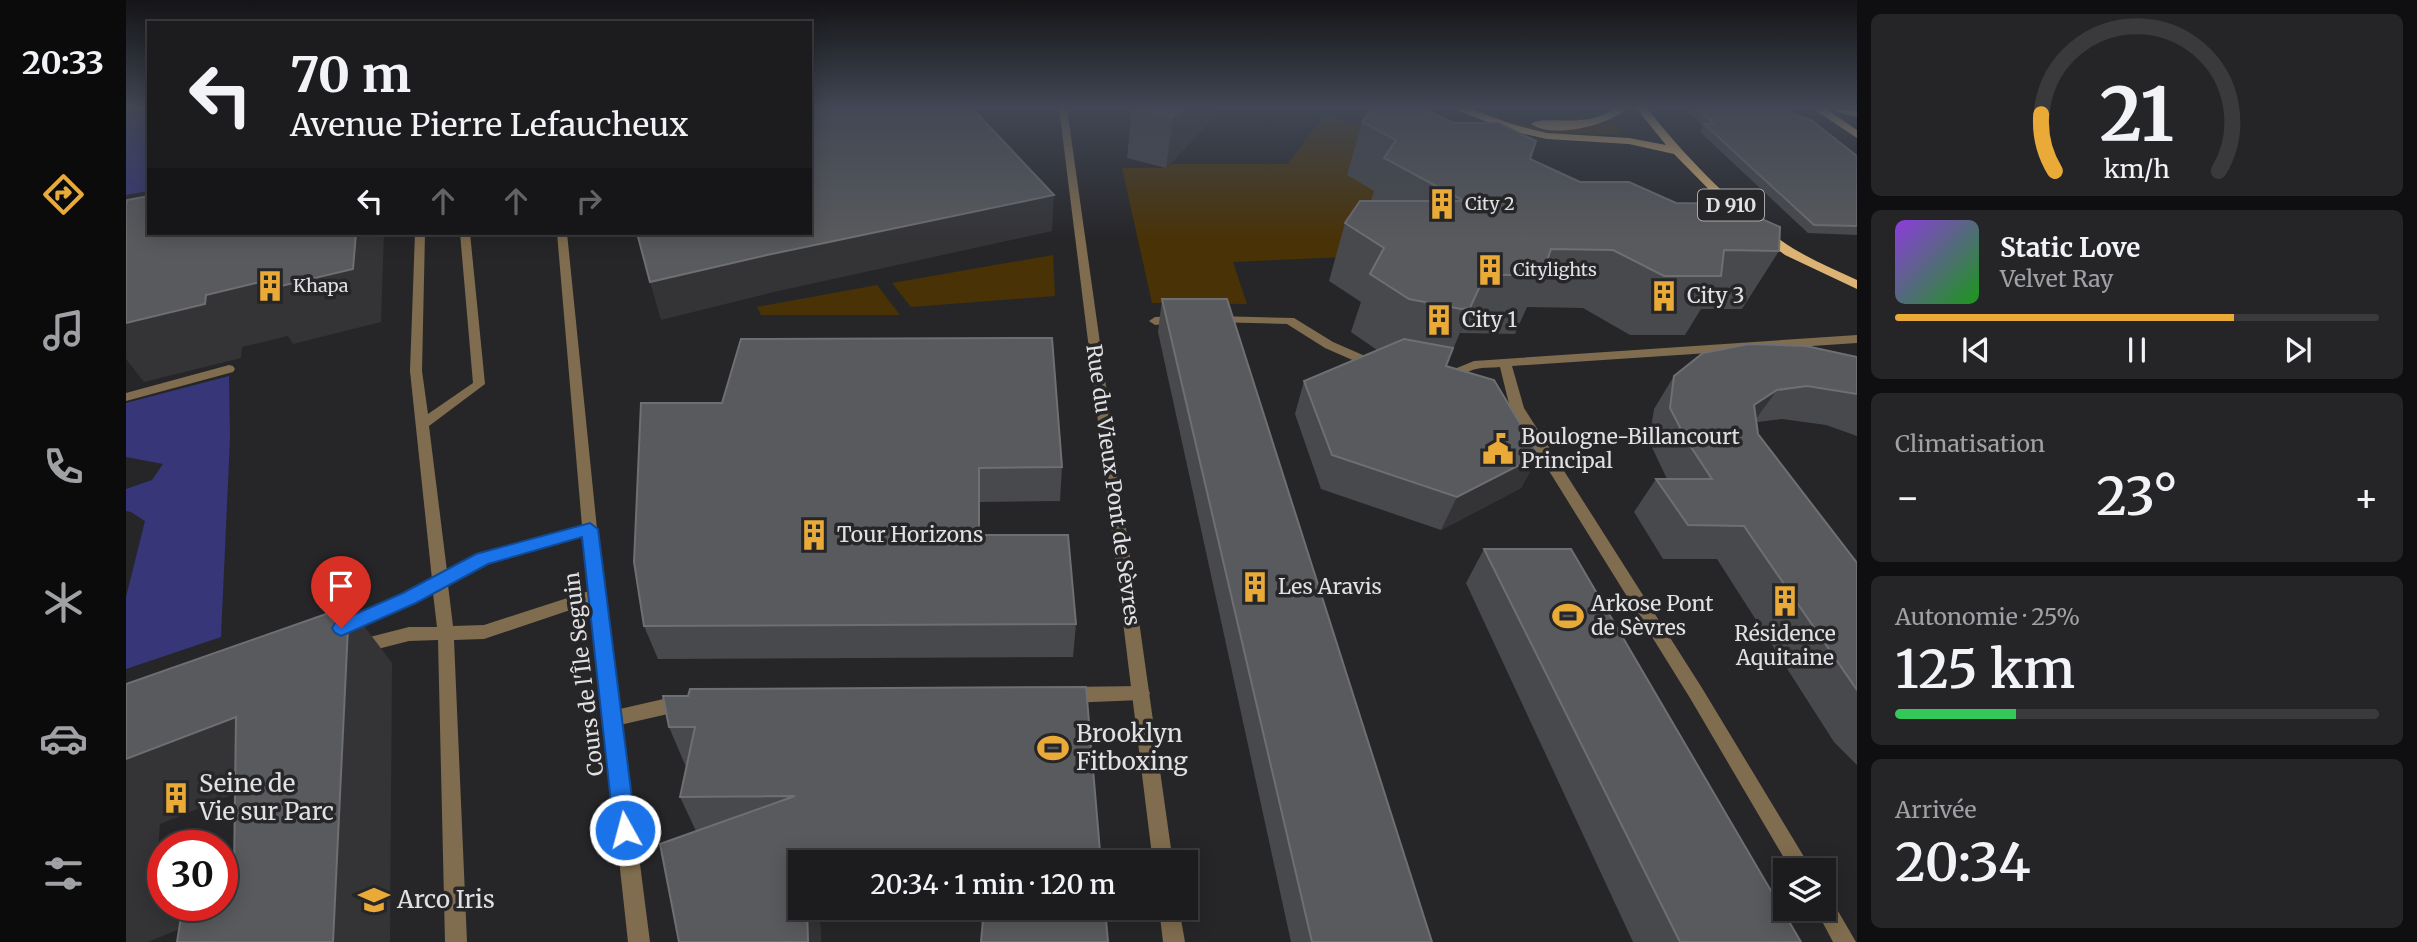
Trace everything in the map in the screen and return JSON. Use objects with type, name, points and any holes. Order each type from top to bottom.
[{"type":"main road","name":"D 910","points":[[1679,152],[1739,213],[1765,234],[1790,252],[1857,285]]},
{"type":"street","name":"Rue du Vieux Pont de Sèvres","points":[[1069,152],[1161,850]]},
{"type":"street","points":[[420,235],[416,371],[446,634],[456,942]]},
{"type":"street","points":[[422,424],[479,384],[465,235]]},
{"type":"street","name":"Cours de l'Île Seguin","points":[[562,235],[597,595],[639,942]]},
{"type":"street","points":[[1155,321],[1290,320],[1329,345],[1361,359],[1396,368]]},
{"type":"street","points":[[1427,373],[1455,374],[1474,365],[1857,339]]},
{"type":"street","points":[[1505,363],[1517,408],[1696,693],[1795,858]]},
{"type":"street","points":[[126,397],[229,369]]},
{"type":"street","points":[[327,635],[410,598],[482,559],[590,529]]},
{"type":"street","points":[[337,653],[409,634],[484,632],[597,595]]},
{"type":"street","points":[[1044,695],[1140,693]]},
{"type":"street","points":[[611,719],[672,704],[699,703]]},
{"type":"street","points":[[1171,920],[1174,942]]},
{"type":"street","points":[[1833,921],[1845,942]]},
{"type":"shaded area","points":[[126,152],[147,152],[147,191],[126,195]]},
{"type":"shaded area","points":[[1297,152],[1406,152],[1344,257],[1233,262],[1247,304],[1152,303],[1122,168],[1166,168],[1171,164],[1288,164]]},
{"type":"shaded area","points":[[1053,255],[1055,296],[911,307],[892,283]]},
{"type":"shaded area","points":[[877,285],[900,315],[761,315],[757,307]]},
{"type":"shaded area","points":[[229,376],[230,438],[221,637],[126,669],[126,597],[145,521],[126,511],[126,489],[152,480],[163,464],[126,457],[126,403]]},
{"type":"building","points":[[812,152],[1013,152],[1054,195],[767,255],[650,282],[638,235],[812,235]]},
{"type":"building","points":[[1388,152],[1532,152],[1530,159],[1580,182],[1629,182],[1676,203],[1728,204],[1780,227],[1779,251],[1724,250],[1721,276],[1664,276],[1613,250],[1551,249],[1542,275],[1485,275],[1470,308],[1461,309],[1409,299],[1370,274],[1384,248],[1345,223],[1360,201],[1464,201],[1384,158]]},
{"type":"building","points":[[1734,152],[1852,152],[1857,156],[1857,226],[1814,225]]},
{"type":"building","points":[[147,196],[147,235],[356,235],[353,269],[260,291],[260,282],[206,295],[205,304],[126,323],[127,200]]},
{"type":"building","name":"Les Aravis","points":[[1162,299],[1227,299],[1432,942],[1312,942]]},
{"type":"building","name":"Tour Horizons","points":[[1052,338],[1062,467],[979,468],[979,535],[1068,535],[1076,624],[644,626],[634,562],[641,403],[722,403],[741,339]]},
{"type":"building","points":[[1404,339],[1453,348],[1446,366],[1494,380],[1539,455],[1457,497],[1332,455],[1304,381]]},
{"type":"building","points":[[1749,344],[1806,346],[1857,357],[1857,394],[1807,386],[1777,390],[1754,405],[1758,434],[1857,563],[1857,690],[1744,526],[1688,525],[1656,479],[1712,479],[1687,441],[1670,408],[1674,376],[1703,353]]},
{"type":"building","points":[[1484,549],[1571,549],[1773,894],[1773,921],[1789,921],[1801,942],[1680,942]]},
{"type":"building","points":[[349,606],[333,942],[177,942],[180,921],[238,921],[238,830],[235,830],[236,717],[126,759],[126,684]]},
{"type":"building","points":[[1086,687],[1100,850],[788,850],[788,920],[807,920],[808,942],[679,942],[660,844],[795,796],[680,797],[695,727],[669,727],[663,696],[688,696],[690,689]]},
{"type":"building","points":[[983,920],[1106,920],[1108,942],[981,942]]},
{"type":"place","name":"City 2","points":[[1442,204]]},
{"type":"place","name":"Citylights","points":[[1490,270]]},
{"type":"place","name":"Khapa","points":[[270,286]]},
{"type":"place","name":"City 3","points":[[1664,296]]},
{"type":"place","name":"City 1","points":[[1439,320]]},
{"type":"place","name":"Boulogne-Billancourt Principal","points":[[1498,449]]},
{"type":"place","name":"Tour Horizons","points":[[814,535]]},
{"type":"place","name":"Les Aravis","points":[[1255,587]]},
{"type":"place","name":"Résidence Aquitaine","points":[[1785,601]]},
{"type":"place","name":"Arkose Pont de Sèvres","points":[[1568,616]]},
{"type":"place","name":"Brooklyn Fitboxing","points":[[1053,748]]},
{"type":"place","name":"Seine de Vie sur Parc","points":[[176,798]]},
{"type":"place","name":"Arco Iris","points":[[374,900]]},
{"type":"route","points":[[341,628],[410,598],[482,559],[590,529],[625,830]]}]
